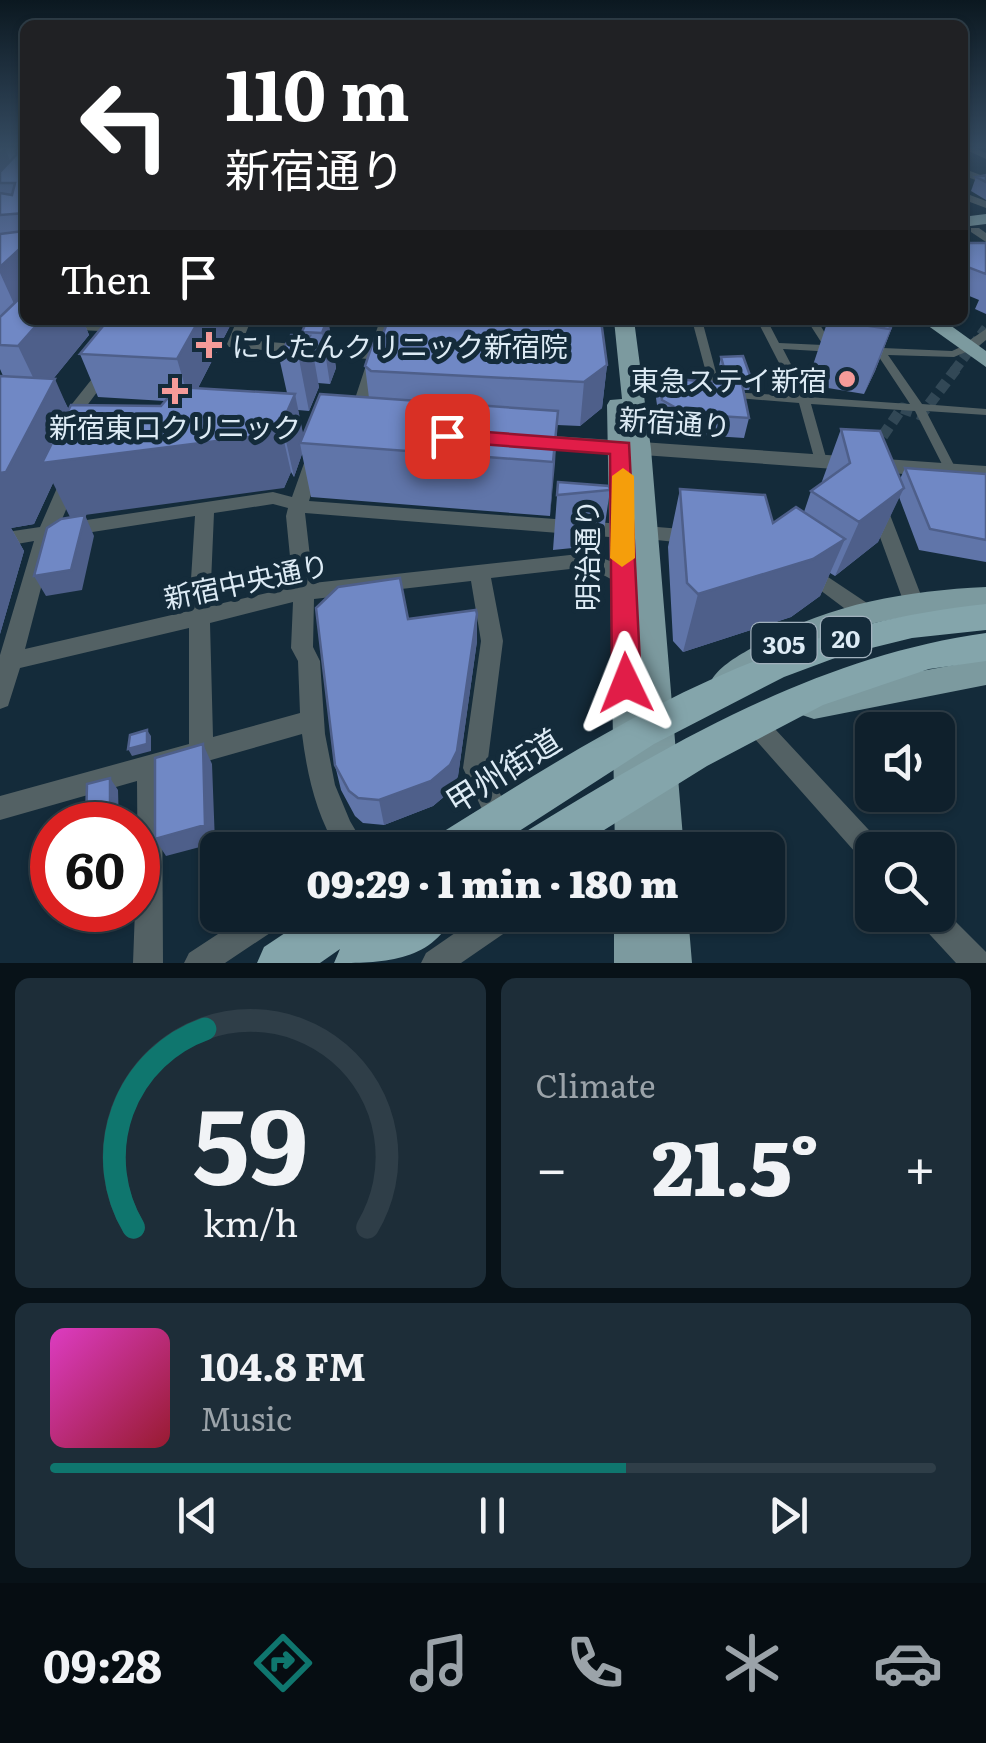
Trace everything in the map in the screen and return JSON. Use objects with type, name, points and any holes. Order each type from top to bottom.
[{"type":"highway","name":"甲州街道","points":[[481,832],[714,692],[812,648],[854,635],[939,620],[986,618]]},
{"type":"highway","name":"20","points":[[568,832],[754,722],[866,671],[925,655],[986,647]]},
{"type":"highway","points":[[280,963],[388,932]]},
{"type":"main road","name":"明治通り","points":[[611,325],[630,448]]},
{"type":"main road","name":"明治通り","points":[[625,325],[632,390],[633,532],[647,784],[660,832]]},
{"type":"main road","points":[[942,325],[980,340],[986,361]]},
{"type":"main road","name":"明治通り","points":[[633,532],[622,577],[644,733]]},
{"type":"main road","name":"305","points":[[714,692],[778,646],[863,611],[986,598]]},
{"type":"main road","points":[[754,722],[828,701],[986,672]]},
{"type":"main road","name":"明治通り","points":[[638,832],[647,784]]},
{"type":"main road","points":[[634,932],[635,963]]},
{"type":"main road","points":[[669,932],[671,963]]},
{"type":"street","points":[[242,325],[234,344],[300,358],[377,355]]},
{"type":"street","points":[[343,832],[317,764],[310,720],[314,704],[300,629],[304,592],[296,502],[377,355],[386,325]]},
{"type":"street","points":[[697,325],[718,394]]},
{"type":"street","points":[[765,325],[804,400],[821,461]]},
{"type":"street","points":[[815,325],[830,349]]},
{"type":"street","points":[[863,325],[919,408],[951,471]]},
{"type":"street","points":[[53,326],[138,329],[126,345]]},
{"type":"street","points":[[776,346],[954,354],[980,340]]},
{"type":"street","points":[[74,412],[114,361]]},
{"type":"street","points":[[632,390],[682,392]]},
{"type":"street","points":[[700,394],[986,412]]},
{"type":"street","points":[[51,410],[103,414]]},
{"type":"street","points":[[337,432],[379,432]]},
{"type":"street","name":"新宿通り","points":[[509,440],[986,473]]},
{"type":"street","points":[[863,464],[914,604]]},
{"type":"street","points":[[0,699],[5,663],[46,534],[75,468]]},
{"type":"street","points":[[0,540],[273,498],[478,522],[713,539]]},
{"type":"street","points":[[200,750],[198,617],[206,510]]},
{"type":"street","name":"新宿中央通り","points":[[5,663],[304,592],[579,561],[598,563],[622,577]]},
{"type":"street","points":[[795,562],[863,611]]},
{"type":"street","points":[[480,574],[492,641],[474,768],[500,820]]},
{"type":"street","points":[[0,808],[310,720]]},
{"type":"street","points":[[754,722],[855,833]]},
{"type":"street","points":[[148,963],[150,765]]},
{"type":"street","points":[[199,963],[246,932]]},
{"type":"street","points":[[436,963],[481,932]]},
{"type":"street","points":[[948,932],[976,963]]},
{"type":"building","points":[[0,193],[20,193],[20,213],[0,215]]},
{"type":"building","points":[[20,232],[20,249],[0,267],[0,234]]},
{"type":"building","points":[[968,243],[986,243],[986,274],[968,267]]},
{"type":"building","points":[[20,298],[20,325],[37,325],[18,346],[0,345],[0,317]]},
{"type":"building","points":[[104,325],[196,325],[177,359],[80,354]]},
{"type":"building","points":[[305,325],[325,325],[322,333],[302,332]]},
{"type":"building","points":[[386,325],[602,325],[607,365],[584,382],[371,371],[365,366],[374,339],[381,340]]},
{"type":"building","points":[[291,335],[310,336],[299,359],[279,357]]},
{"type":"building","points":[[743,356],[752,381],[727,379],[721,357]]},
{"type":"building","points":[[0,376],[55,379],[6,472],[0,473]]},
{"type":"building","points":[[659,378],[742,384],[749,418],[687,414],[662,400]]},
{"type":"building","points":[[177,387],[295,394],[282,423],[279,419],[271,434],[42,463],[71,405],[161,406]]},
{"type":"building","points":[[320,394],[558,411],[553,462],[300,443]]},
{"type":"building","points":[[841,429],[880,431],[904,488],[859,522],[811,491],[850,463]]},
{"type":"building","points":[[905,468],[986,474],[986,540],[930,529]]},
{"type":"building","points":[[558,482],[609,486],[610,490],[557,495]]},
{"type":"building","points":[[680,489],[765,495],[773,523],[796,507],[845,539],[813,559],[698,594],[687,583]]},
{"type":"building","points":[[85,515],[71,570],[34,576],[47,528],[61,519]]},
{"type":"building","points":[[400,578],[408,619],[476,610],[457,751],[450,765],[431,781],[379,800],[358,798],[349,791],[335,765],[316,608],[338,587]]},
{"type":"building","points":[[147,730],[147,744],[128,749],[130,735]]},
{"type":"building","points":[[203,744],[205,825],[160,838],[155,758]]},
{"type":"building","points":[[110,778],[110,802],[87,802],[87,784]]},
{"type":"tunnel","points":[[954,371],[986,328]]},
{"type":"tunnel","points":[[873,450],[902,408],[921,415],[956,369]]},
{"type":"slow traffic","points":[[622,558],[623,476]]},
{"type":"place","name":"にしたんクリニック新宿院","points":[[209,345]]},
{"type":"place","name":"東急ステイ新宿","points":[[847,379]]},
{"type":"place","name":"新宿東口クリニック","points":[[175,391]]},
{"type":"route","points":[[447,436],[621,448],[626,683]]}]
